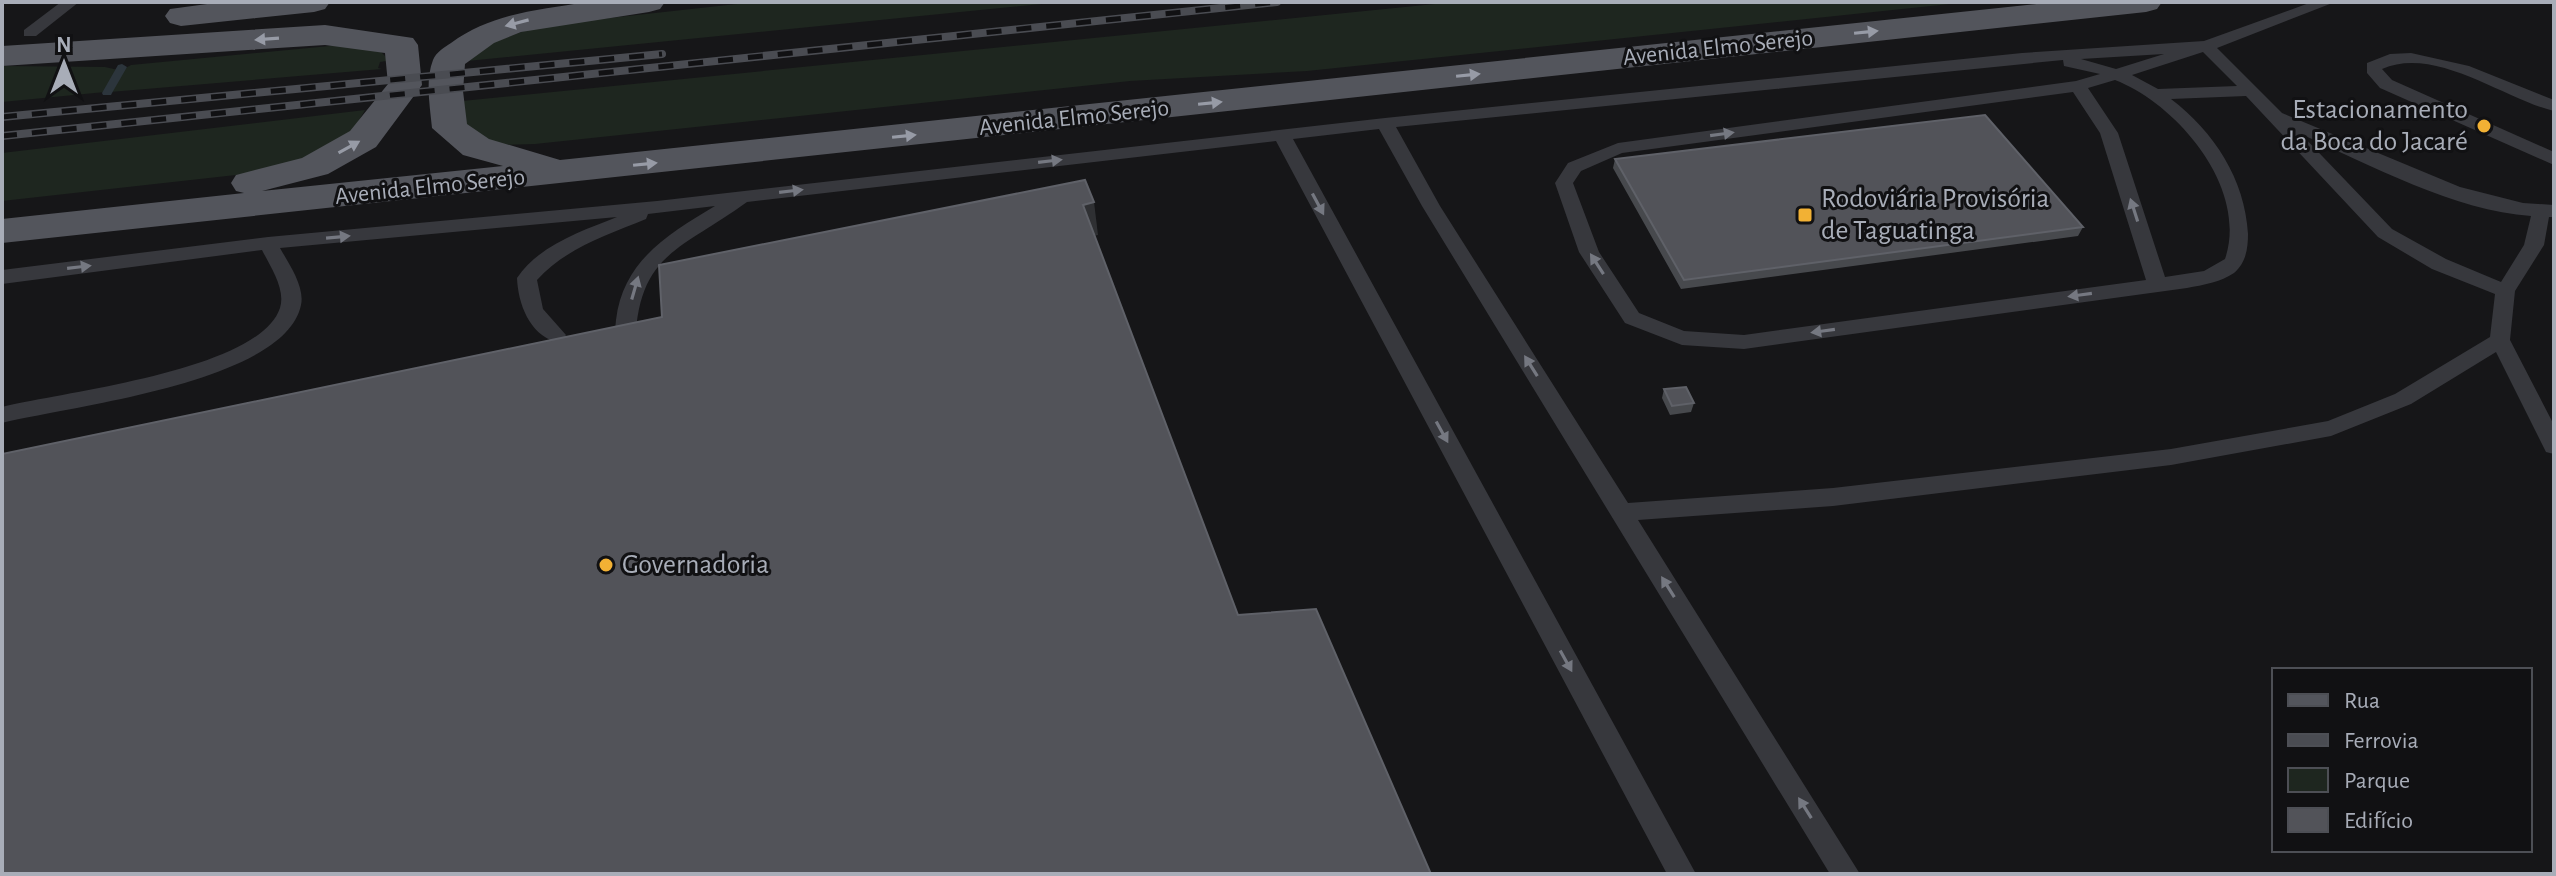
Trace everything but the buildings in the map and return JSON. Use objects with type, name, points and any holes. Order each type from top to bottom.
[{"type":"main road","points":[[16,34],[314,2]]},
{"type":"main road","points":[[567,172],[476,147],[450,128],[446,91],[449,60],[482,36],[514,23],[649,2]]},
{"type":"main road","name":"Avenida Elmo Serejo","points":[[2,228],[567,172],[2146,2]]},
{"type":"main road","points":[[2,56],[325,35],[401,45],[405,85],[363,139],[315,166],[247,183],[2,228]]},
{"type":"lane","points":[[16,34],[71,2]]},
{"type":"lane","points":[[2022,58],[2076,62],[2121,73],[2178,112],[2205,140],[2235,193],[2238,237],[2234,261],[2220,273],[2158,285],[1744,342],[1682,338],[1632,318],[1589,252],[1564,183],[1574,167],[1618,148],[2078,86],[2121,73],[2206,46],[2327,2]]},
{"type":"lane","points":[[2,277],[268,243],[657,207],[1385,123],[2022,58],[2206,46],[2385,233],[2439,264],[2505,291]]},
{"type":"lane","points":[[2554,106],[2444,63],[2399,58],[2379,62],[2373,67],[2386,84],[2554,159]]},
{"type":"lane","points":[[2078,86],[2109,133],[2158,285]]},
{"type":"lane","points":[[2153,94],[2251,91]]},
{"type":"lane","points":[[2276,116],[2444,186],[2505,206],[2548,211],[2534,245],[2505,291],[2500,340],[2554,446]]},
{"type":"lane","points":[[1385,123],[1431,206],[1846,874]]},
{"type":"lane","points":[[1282,135],[1682,874]]},
{"type":"lane","points":[[624,382],[626,323],[639,275],[662,250],[744,196]]},
{"type":"lane","points":[[556,335],[537,319],[527,298],[527,278],[540,262],[570,245],[657,207]]},
{"type":"lane","points":[[2,415],[197,373],[250,352],[271,338],[291,308],[290,288],[268,243]]},
{"type":"lane","points":[[1622,512],[1864,493],[2171,457],[2331,428],[2403,399],[2500,340]]},
{"type":"green space","points":[[755,2],[1062,2],[467,61],[473,50],[537,26]]},
{"type":"green space","points":[[1455,2],[1969,2],[1307,71],[1130,81],[535,144],[495,145],[478,141],[452,102]]},
{"type":"green space","points":[[340,45],[381,52],[386,61],[380,62],[378,68],[382,69],[110,92],[122,70],[131,65]]},
{"type":"green space","points":[[2,66],[105,67],[118,70],[105,92],[2,102]]},
{"type":"green space","points":[[365,110],[355,127],[340,141],[311,158],[263,172],[2,201],[2,153]]},
{"type":"waterway","points":[[107,93],[122,67]]},
{"type":"railway","points":[[2,136],[1277,2]]},
{"type":"railway","points":[[2,117],[662,54]]},
{"type":"place","name":"Estacionamento da Boca do Jacaré","points":[[2484,126]]},
{"type":"place","name":"Rodoviária Provisória de Taguatinga","points":[[1805,215]]},
{"type":"place","name":"Governadoria","points":[[606,565]]}]
